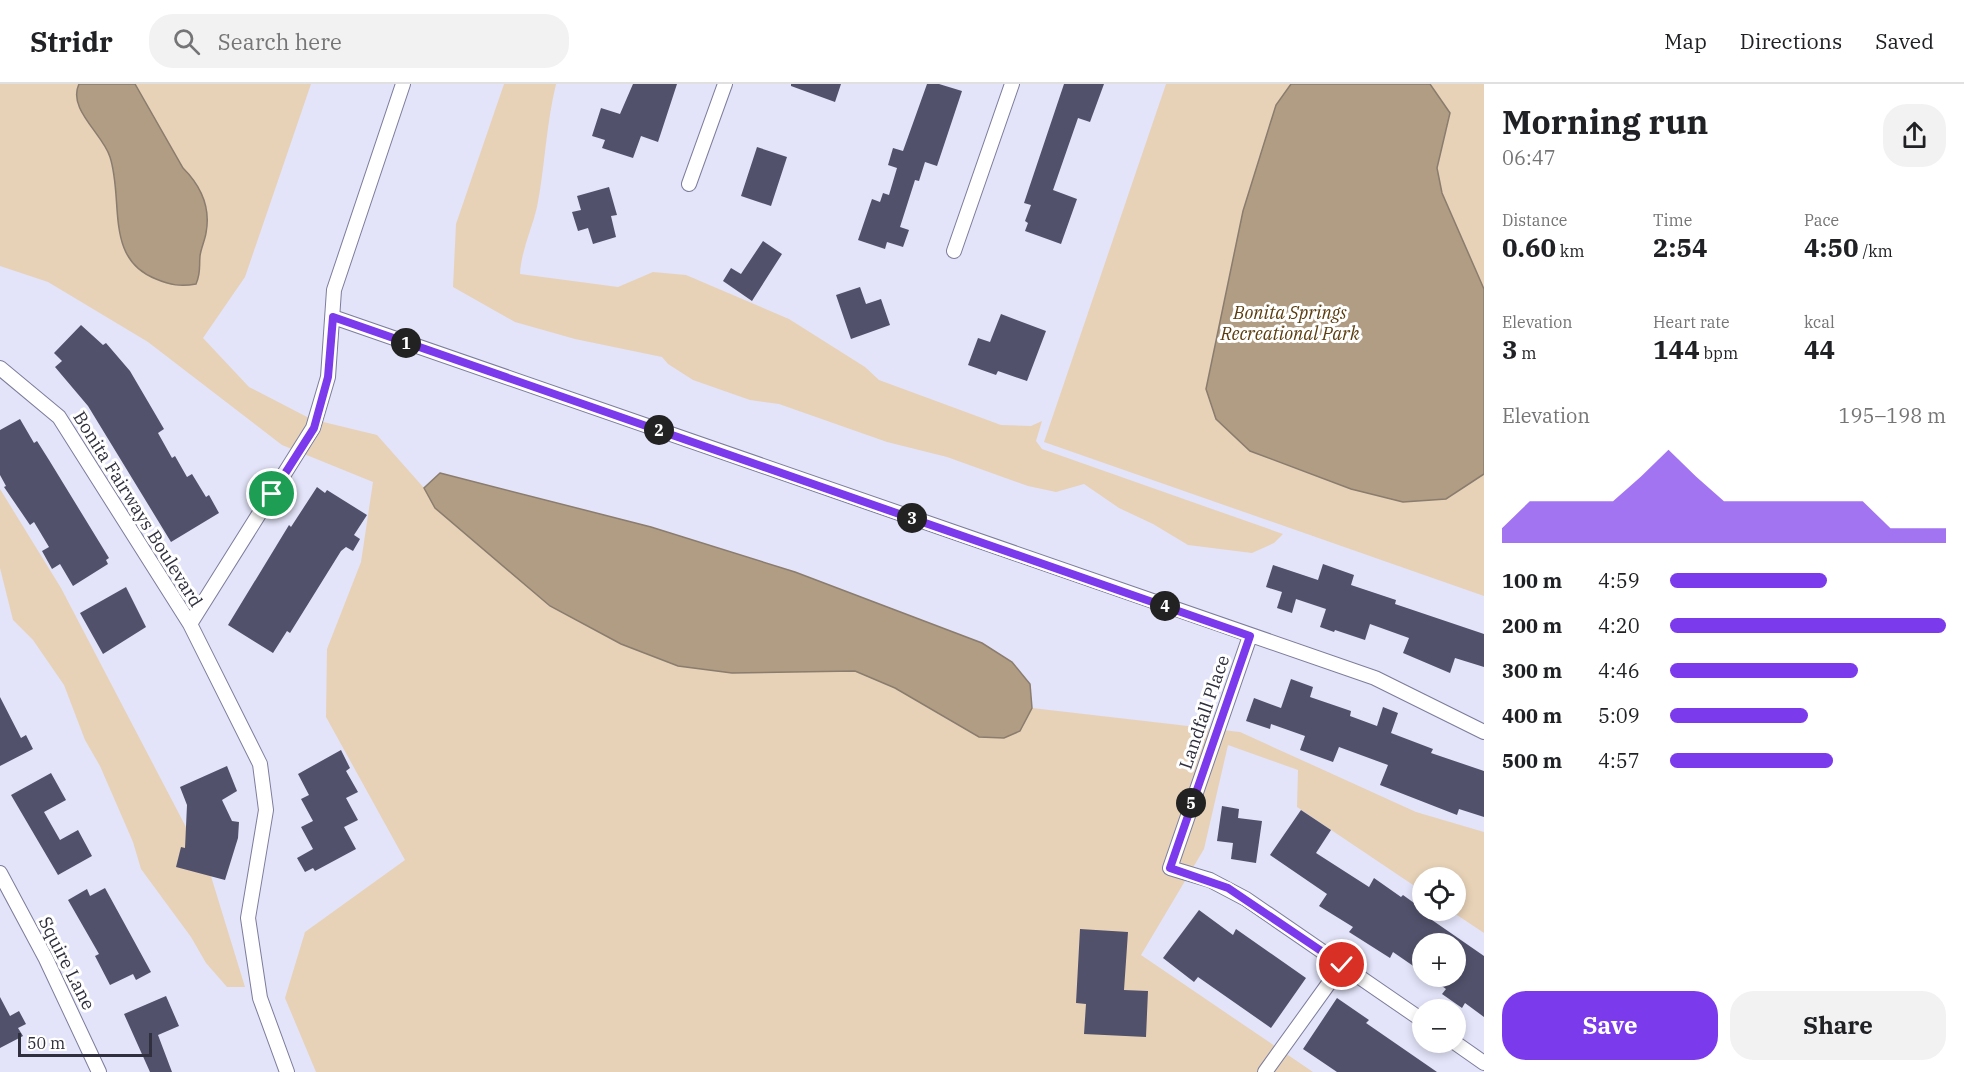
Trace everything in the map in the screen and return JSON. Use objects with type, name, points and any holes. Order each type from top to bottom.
[{"type":"street","name":"Bonita Fairways Boulevard","points":[[190,624],[314,428],[328,377],[334,290],[403,84]]},
{"type":"street","points":[[689,184],[725,84]]},
{"type":"street","points":[[954,251],[1012,84]]},
{"type":"street","points":[[333,317],[1376,678],[1484,732]]},
{"type":"street","name":"Bonita Fairways Boulevard","points":[[0,368],[59,417],[190,624],[260,764],[266,810],[248,918],[260,998],[287,1072]]},
{"type":"street","name":"Landfall Place","points":[[1250,636],[1170,868],[1228,888],[1342,965]]},
{"type":"street","name":"Squire Lane","points":[[0,873],[46,959],[99,1072]]},
{"type":"street","points":[[1265,1072],[1342,965],[1412,1013]]},
{"type":"street","points":[[1466,1050],[1484,1063]]},
{"type":"green space","points":[[0,84],[311,84],[245,277],[203,338],[249,387],[311,419],[377,435],[424,488],[440,473],[651,527],[795,572],[982,643],[1012,662],[1030,684],[1032,708],[1240,732],[1416,812],[1484,832],[1484,933],[1466,921],[1466,867],[1412,867],[1412,884],[1297,807],[1298,770],[1228,745],[1204,849],[1141,955],[1313,1072],[316,1072],[285,998],[305,932],[405,860],[326,717],[327,649],[361,562],[373,482],[282,445],[148,342],[48,282],[0,266]]},
{"type":"green space","points":[[504,84],[556,84],[537,207],[524,248],[520,274],[618,287],[653,272],[686,275],[789,319],[865,367],[879,380],[1001,425],[1031,426],[1042,421],[1036,441],[1042,449],[1283,534],[1274,543],[1252,553],[1188,545],[1153,524],[1119,508],[1084,484],[1056,492],[1028,486],[947,457],[887,442],[779,404],[750,400],[693,380],[668,364],[662,357],[575,339],[515,322],[453,287],[456,224]]},
{"type":"green space","name":"Bonita Springs Recreational Park","points":[[1166,84],[1484,84],[1484,596],[1044,442]]},
{"type":"green space","points":[[0,489],[61,588],[210,873],[245,987],[227,987],[206,963],[191,937],[141,869],[133,842],[100,766],[85,740],[64,685],[33,640],[13,620],[0,568]]},
{"type":"shaded area","points":[[79,84],[135,84],[183,168],[200,190],[206,206],[207,223],[196,284],[180,285],[161,281],[140,270],[129,258],[122,243],[110,157],[78,103]]},
{"type":"shaded area","points":[[1291,84],[1430,84],[1450,113],[1437,168],[1442,193],[1484,289],[1484,474],[1446,499],[1403,502],[1351,489],[1250,451],[1216,419],[1206,389],[1243,211],[1276,105]]},
{"type":"shaded area","points":[[440,473],[651,527],[795,572],[982,643],[1012,662],[1030,684],[1032,708],[1020,731],[1004,738],[979,737],[895,688],[855,671],[732,673],[678,666],[621,644],[550,606],[435,508],[424,488]]},
{"type":"building","points":[[633,84],[677,84],[658,142],[641,136],[633,158],[602,148],[605,140],[592,136],[601,108],[620,114]]},
{"type":"building","points":[[791,84],[841,84],[835,102],[791,86]]},
{"type":"building","points":[[927,84],[939,84],[962,91],[937,166],[925,162],[919,181],[915,180],[900,227],[909,230],[903,247],[887,242],[885,249],[858,240],[872,199],[880,202],[883,193],[889,195],[897,168],[888,165],[893,148],[903,151]]},
{"type":"building","points":[[1064,84],[1104,84],[1090,122],[1078,118],[1053,190],[1077,199],[1061,244],[1025,231],[1028,223],[1025,221],[1031,205],[1024,203]]},
{"type":"building","points":[[757,147],[787,157],[771,206],[741,196]]},
{"type":"building","points":[[609,187],[617,215],[611,216],[616,237],[593,244],[588,228],[578,231],[572,212],[581,210],[577,196]]},
{"type":"building","points":[[763,241],[782,254],[752,301],[723,281],[731,268],[741,274]]},
{"type":"building","points":[[860,287],[866,304],[881,299],[890,325],[851,339],[836,295]]},
{"type":"building","points":[[1001,314],[1046,331],[1027,381],[998,371],[996,375],[968,365],[978,338],[990,342]]},
{"type":"building","points":[[81,325],[103,345],[106,343],[130,371],[164,429],[158,433],[172,458],[175,456],[187,477],[192,474],[206,497],[209,495],[219,513],[171,542],[88,406],[55,367],[62,361],[54,353]]},
{"type":"building","points":[[20,419],[34,443],[37,441],[109,558],[106,560],[108,564],[73,586],[60,564],[52,569],[42,551],[49,547],[34,522],[30,525],[4,487],[6,486],[0,475],[0,430]]},
{"type":"building","points":[[317,487],[325,493],[327,490],[367,515],[354,535],[360,539],[353,551],[346,547],[341,551],[290,633],[287,631],[273,653],[228,625],[289,525],[291,527]]},
{"type":"building","points":[[1323,564],[1354,575],[1351,585],[1396,600],[1395,604],[1484,634],[1484,667],[1455,658],[1450,673],[1403,653],[1409,638],[1370,624],[1365,640],[1335,630],[1334,632],[1320,627],[1326,609],[1296,599],[1292,613],[1277,608],[1282,592],[1266,587],[1273,565],[1318,580]]},
{"type":"building","points":[[126,587],[146,627],[103,654],[80,613]]},
{"type":"building","points":[[1291,679],[1313,687],[1310,697],[1351,711],[1350,716],[1377,726],[1383,707],[1398,713],[1391,733],[1433,749],[1431,753],[1484,771],[1484,817],[1459,809],[1457,815],[1380,785],[1388,765],[1339,747],[1333,762],[1300,750],[1305,736],[1271,724],[1270,729],[1246,721],[1254,698],[1281,708]]},
{"type":"building","points":[[0,697],[21,738],[26,735],[33,749],[0,766]]},
{"type":"building","points":[[341,750],[350,768],[346,771],[358,792],[346,798],[358,820],[344,827],[356,849],[315,871],[313,868],[305,872],[297,858],[313,849],[301,827],[313,821],[301,799],[309,795],[298,774]]},
{"type":"building","points":[[227,766],[237,791],[222,800],[232,821],[239,822],[238,838],[225,880],[176,867],[181,847],[185,848],[187,805],[180,787]]},
{"type":"building","points":[[51,773],[66,800],[44,812],[60,840],[78,830],[92,856],[58,875],[11,795]]},
{"type":"building","points":[[1222,806],[1239,809],[1238,818],[1262,821],[1256,863],[1231,859],[1233,843],[1217,841]]},
{"type":"building","points":[[1301,810],[1331,830],[1316,853],[1369,887],[1374,878],[1401,897],[1403,895],[1412,902],[1412,921],[1433,921],[1451,933],[1412,933],[1412,965],[1393,952],[1390,958],[1349,932],[1353,927],[1319,906],[1327,894],[1270,855]]},
{"type":"building","points":[[105,888],[151,972],[136,980],[133,974],[110,985],[95,956],[99,954],[68,900],[87,889],[90,896]]},
{"type":"building","points":[[1199,910],[1233,935],[1236,929],[1306,978],[1271,1028],[1198,977],[1194,982],[1163,958]]},
{"type":"building","points":[[1080,929],[1128,932],[1124,990],[1148,991],[1146,1037],[1084,1034],[1086,1004],[1076,1003]]},
{"type":"building","points":[[1466,944],[1484,956],[1484,1017],[1466,1004],[1466,999],[1449,999],[1442,994],[1446,989],[1443,987],[1466,987]]},
{"type":"building","points":[[166,996],[179,1026],[158,1035],[172,1072],[150,1072],[124,1014]]},
{"type":"building","points":[[0,997],[10,1016],[19,1011],[26,1024],[18,1028],[23,1036],[0,1048]]},
{"type":"building","points":[[1337,998],[1369,1020],[1366,1023],[1437,1072],[1337,1072],[1303,1049]]},
{"type":"route","points":[[272,494],[314,428],[328,377],[333,317],[1250,636],[1170,868],[1191,873],[1228,888],[1342,965]]}]
